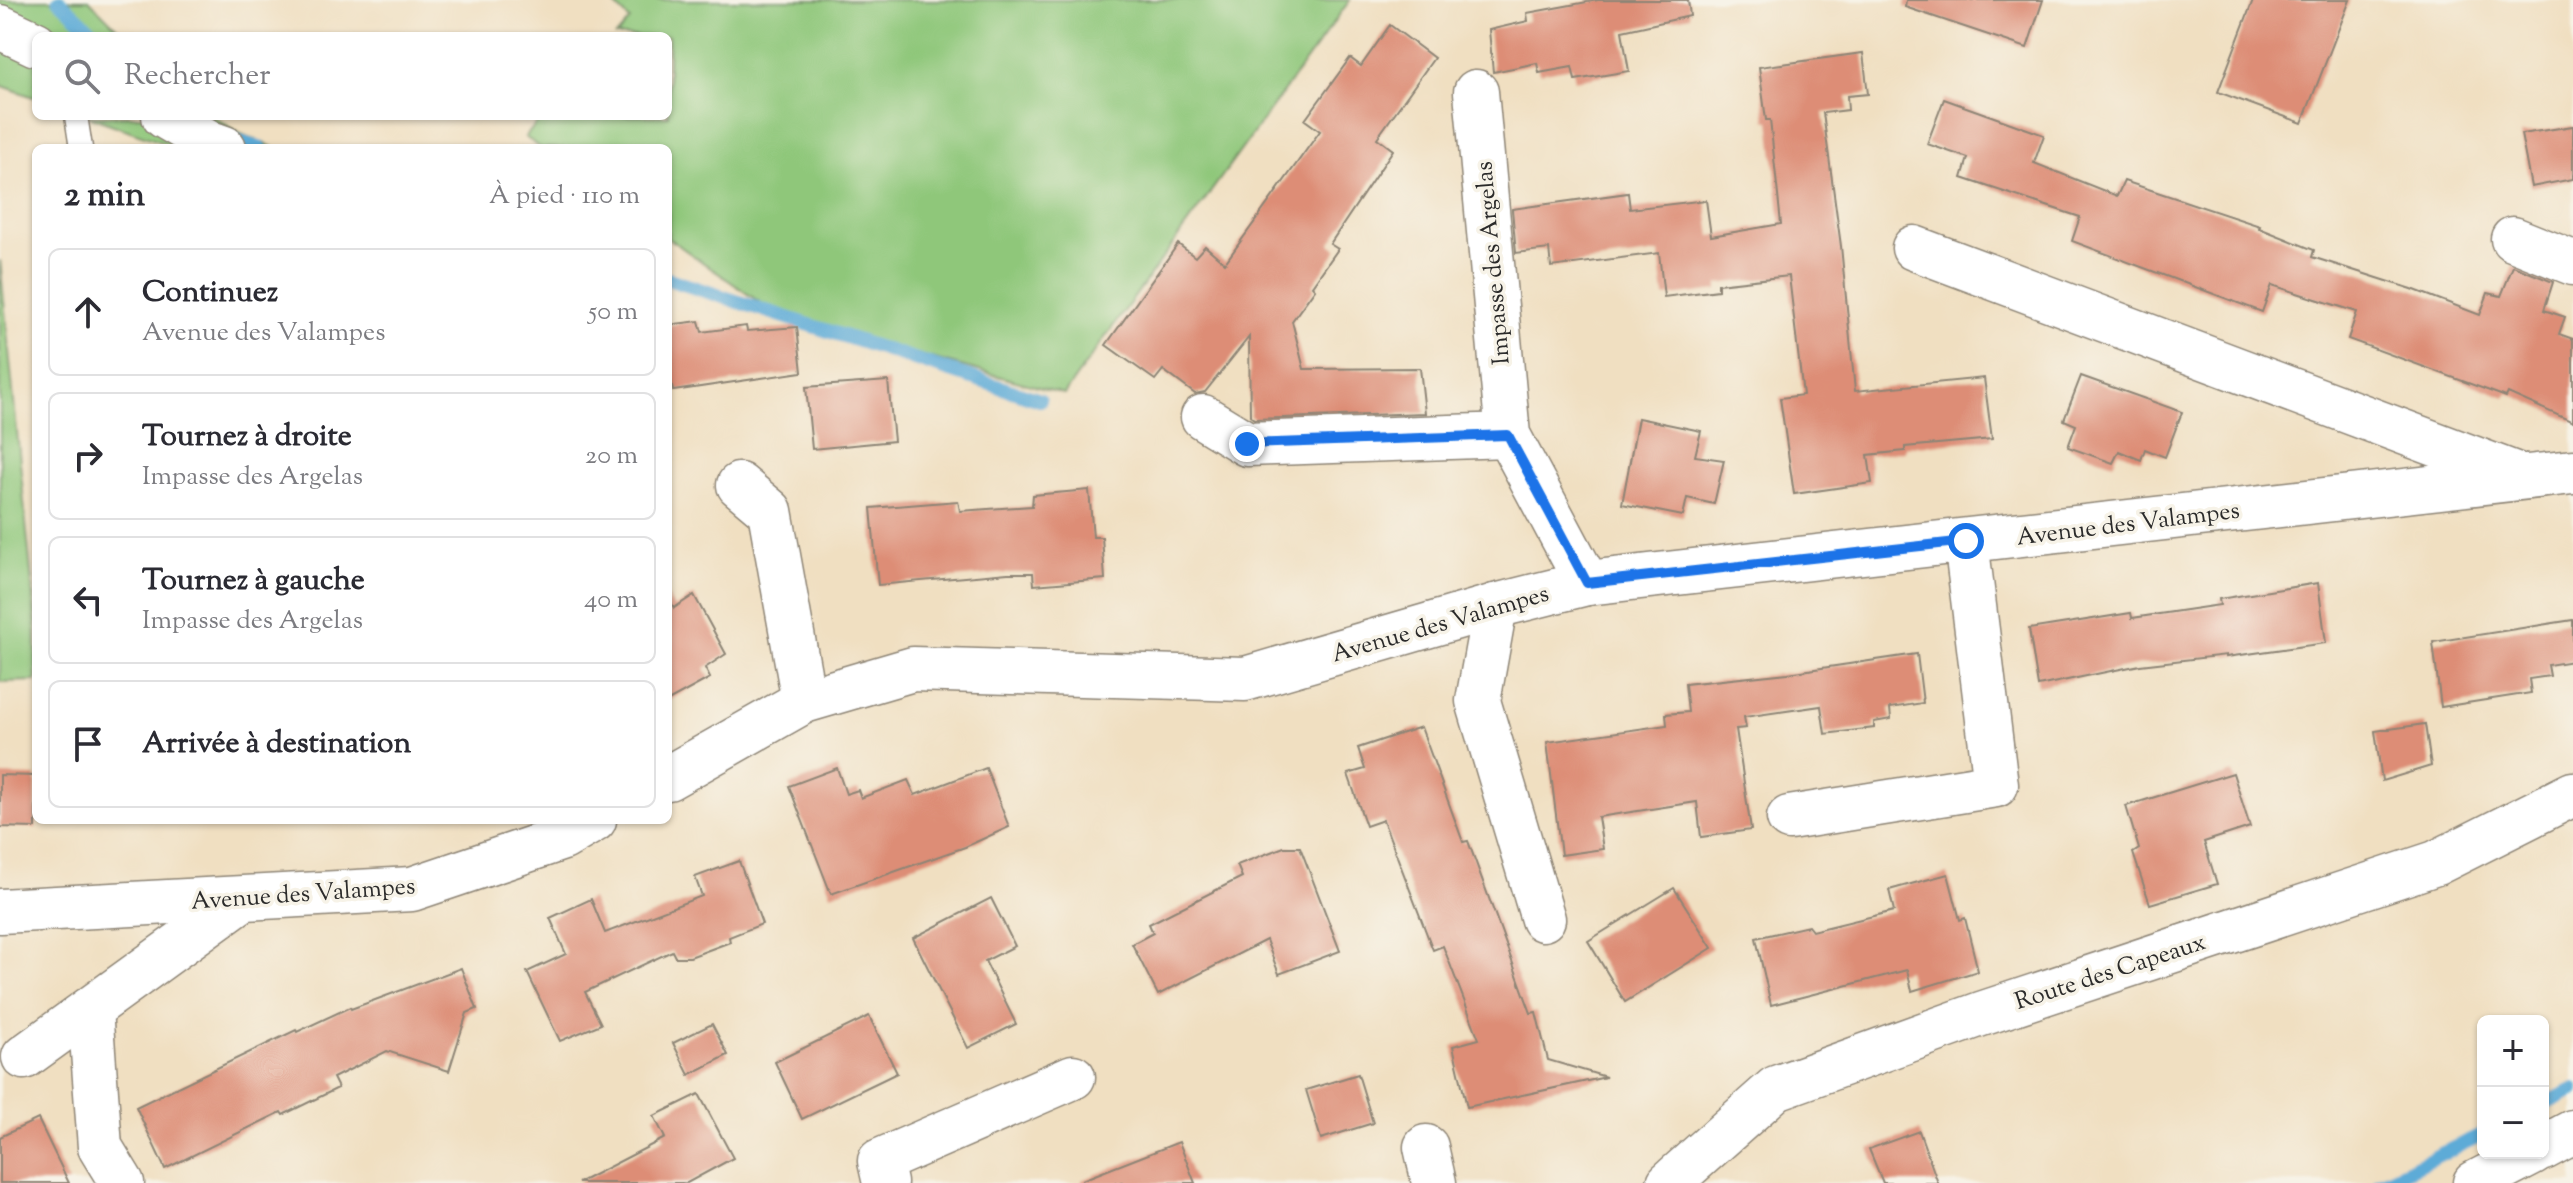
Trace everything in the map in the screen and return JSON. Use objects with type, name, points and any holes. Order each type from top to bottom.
[{"type":"street","points":[[0,27],[32,42]]},
{"type":"street","name":"Impasse des Argelas","points":[[1476,92],[1508,435],[1587,583]]},
{"type":"street","points":[[171,120],[212,144]]},
{"type":"street","points":[[2513,239],[2573,263]]},
{"type":"street","name":"Avenue des Valampes","points":[[1914,248],[2522,477]]},
{"type":"street","points":[[1203,417],[1247,444],[1508,435]]},
{"type":"street","name":"Avenue des Valampes","points":[[672,776],[804,701],[913,669],[1245,679],[1495,606],[1587,583],[2573,472]]},
{"type":"street","points":[[739,485],[770,511],[804,701]]},
{"type":"street","points":[[1789,818],[1996,785],[1966,541]]},
{"type":"street","points":[[1495,606],[1478,701],[1543,919]]},
{"type":"street","name":"Route des Capeaux","points":[[1669,1183],[1776,1088],[1981,1014],[2436,863],[2573,794]]},
{"type":"street","name":"Avenue des Valampes","points":[[0,911],[412,889],[563,838],[587,824]]},
{"type":"street","points":[[24,1057],[242,899]]},
{"type":"street","points":[[90,1010],[100,1147],[122,1183]]},
{"type":"street","points":[[885,1183],[880,1161],[1073,1077]]},
{"type":"street","points":[[2549,1145],[2573,1132]]},
{"type":"street","points":[[2475,1183],[2521,1159]]},
{"type":"lane","points":[[77,120],[80,144]]},
{"type":"green space","points":[[0,0],[89,0],[121,32],[32,32],[32,97],[0,85]]},
{"type":"green space","points":[[610,0],[1350,0],[1064,394],[781,317],[672,241],[672,144],[535,144],[525,137],[540,120],[672,120],[672,32],[620,32],[630,20]]},
{"type":"green space","points":[[99,120],[218,120],[265,144],[167,144]]},
{"type":"green space","points":[[0,260],[32,583],[32,681],[0,682]]},
{"type":"building","points":[[1598,0],[1688,0],[1690,16],[1622,31],[1629,71],[1575,80],[1572,67],[1539,73],[1537,63],[1493,72],[1489,30],[1528,21],[1527,13]]},
{"type":"building","points":[[1906,0],[2043,0],[2027,48],[1905,7]]},
{"type":"building","points":[[2253,0],[2350,0],[2302,123],[2218,92]]},
{"type":"building","points":[[1390,25],[1434,58],[1377,138],[1393,150],[1330,244],[1338,249],[1292,321],[1304,369],[1420,368],[1425,413],[1254,419],[1250,416],[1249,337],[1205,392],[1195,394],[1163,370],[1155,380],[1106,345],[1178,244],[1195,257],[1205,246],[1225,263],[1320,131],[1305,120],[1350,58],[1361,66]]},
{"type":"building","points":[[1863,53],[1868,94],[1847,96],[1848,110],[1823,113],[1841,246],[1855,391],[1984,378],[1992,439],[1905,447],[1905,451],[1868,455],[1872,483],[1794,494],[1780,398],[1803,395],[1789,276],[1718,284],[1718,290],[1664,297],[1659,253],[1551,267],[1549,249],[1516,253],[1512,209],[1628,193],[1630,209],[1706,200],[1711,236],[1781,224],[1770,120],[1766,120],[1759,67]]},
{"type":"building","points":[[1944,99],[2044,135],[2034,163],[2117,196],[2124,181],[2260,226],[2314,250],[2312,257],[2480,315],[2488,293],[2501,296],[2513,266],[2553,282],[2544,310],[2565,317],[2559,334],[2573,339],[2573,422],[2508,393],[2506,397],[2348,339],[2357,312],[2272,285],[2262,312],[2072,241],[2080,217],[1962,178],[1968,158],[1927,144]]},
{"type":"building","points":[[2573,126],[2573,179],[2531,187],[2521,134]]},
{"type":"building","points":[[699,321],[702,332],[746,326],[747,331],[797,327],[802,372],[673,391],[672,324]]},
{"type":"building","points":[[2081,376],[2182,412],[2165,457],[2145,449],[2141,460],[2119,451],[2113,463],[2068,447],[2076,425],[2064,420]]},
{"type":"building","points":[[888,381],[894,441],[812,449],[806,387]]},
{"type":"building","points":[[1638,418],[1701,431],[1695,456],[1724,460],[1714,504],[1687,498],[1683,516],[1622,504]]},
{"type":"building","points":[[1089,490],[1093,537],[1102,537],[1105,579],[1034,585],[1033,573],[1008,573],[878,585],[871,508],[958,501],[960,511],[1032,506],[1033,495]]},
{"type":"building","points":[[2318,583],[2326,643],[2140,665],[2038,686],[2029,629],[2131,613],[2132,618],[2220,605],[2219,599]]},
{"type":"building","points":[[694,595],[726,654],[705,668],[710,678],[672,699],[672,604],[674,608]]},
{"type":"building","points":[[2573,620],[2573,661],[2548,665],[2550,676],[2529,679],[2531,693],[2441,707],[2433,642]]},
{"type":"building","points":[[1917,654],[1923,703],[1890,708],[1891,719],[1874,722],[1874,728],[1825,734],[1821,706],[1744,717],[1746,728],[1736,729],[1751,830],[1701,837],[1697,802],[1598,817],[1603,849],[1561,855],[1547,742],[1667,725],[1666,714],[1688,712],[1685,684]]},
{"type":"building","points":[[2425,724],[2431,766],[2382,781],[2375,731]]},
{"type":"building","points":[[1421,727],[1463,842],[1468,841],[1531,1013],[1536,1012],[1548,1060],[1606,1077],[1467,1107],[1453,1046],[1479,1039],[1443,946],[1433,950],[1383,820],[1366,826],[1348,774],[1365,769],[1358,748]]},
{"type":"building","points":[[837,768],[846,794],[858,790],[861,798],[908,780],[915,795],[986,768],[1009,827],[965,847],[831,894],[789,786]]},
{"type":"building","points":[[2233,773],[2250,827],[2204,842],[2217,884],[2150,904],[2133,853],[2139,849],[2126,806]]},
{"type":"building","points":[[0,775],[32,776],[32,824],[36,824],[36,828],[0,827]]},
{"type":"building","points":[[1284,847],[1300,847],[1340,951],[1279,974],[1266,940],[1158,995],[1132,944],[1153,933],[1149,924],[1242,877],[1237,865]]},
{"type":"building","points":[[739,861],[762,924],[729,937],[730,942],[690,957],[675,957],[672,951],[585,992],[601,1024],[560,1041],[527,972],[566,954],[550,918],[591,899],[605,933],[702,896],[695,877]]},
{"type":"building","points":[[1948,874],[1960,920],[1965,918],[1978,971],[1912,991],[1907,970],[1771,1005],[1756,938],[1808,926],[1812,931],[1894,911],[1889,890]]},
{"type":"building","points":[[1674,888],[1712,948],[1625,1002],[1588,941]]},
{"type":"building","points":[[991,898],[1015,946],[985,961],[1016,1024],[968,1048],[913,938]]},
{"type":"building","points":[[461,968],[477,1009],[467,1013],[449,1071],[387,1051],[333,1078],[338,1088],[283,1115],[281,1112],[165,1169],[136,1107],[296,1030],[350,1007]]},
{"type":"building","points":[[869,1016],[897,1073],[802,1119],[775,1062]]},
{"type":"building","points":[[712,1024],[728,1055],[689,1075],[673,1043]]},
{"type":"building","points":[[1358,1074],[1373,1123],[1321,1139],[1306,1090]]},
{"type":"building","points":[[699,1094],[733,1158],[687,1183],[578,1183],[665,1138],[654,1116]]},
{"type":"building","points":[[38,1119],[69,1183],[0,1183],[0,1137]]},
{"type":"building","points":[[1919,1131],[1938,1183],[1883,1183],[1869,1149]]},
{"type":"building","points":[[1179,1142],[1195,1183],[1082,1183],[1082,1180]]},
{"type":"waterway","points":[[59,0],[93,32]]},
{"type":"waterway","points":[[227,138],[247,144]]},
{"type":"waterway","points":[[672,280],[1040,400]]},
{"type":"waterway","points":[[2549,1102],[2573,1090]]},
{"type":"waterway","points":[[2380,1183],[2477,1137]]},
{"type":"route","points":[[1247,444],[1508,435],[1587,583],[1966,541]]}]
